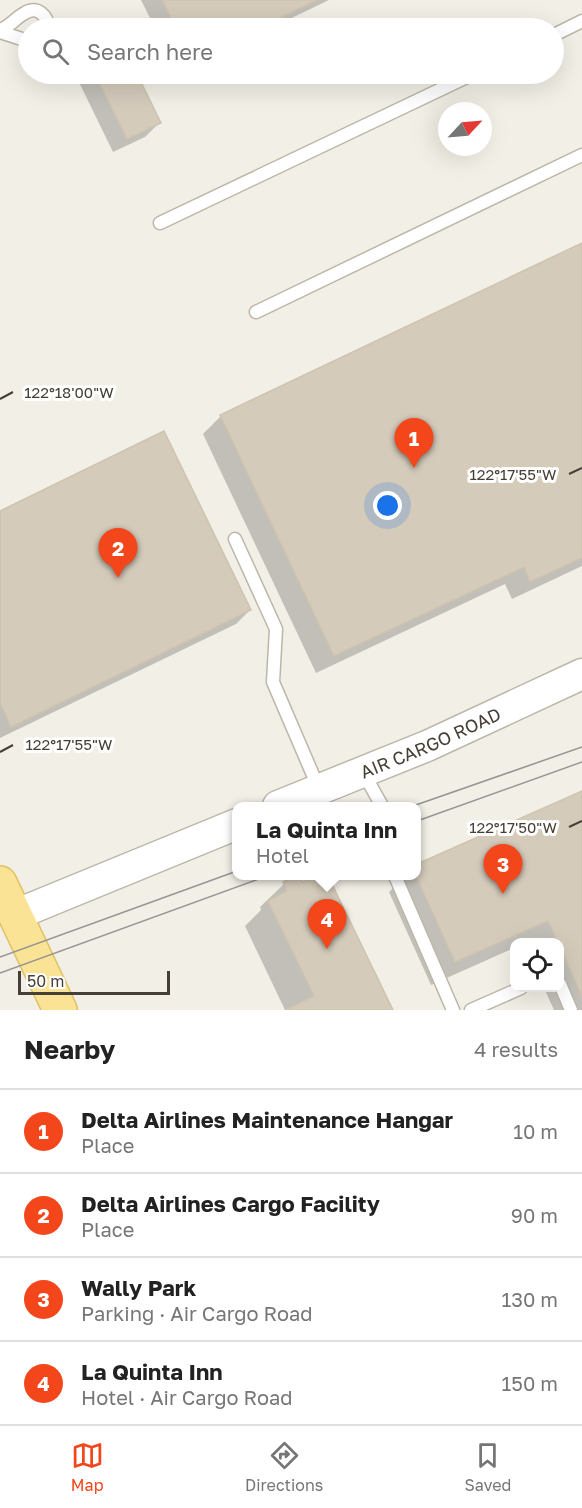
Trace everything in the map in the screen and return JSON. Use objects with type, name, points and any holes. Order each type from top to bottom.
[{"type":"main road","points":[[0,884],[60,1010]]},
{"type":"street","name":"AIR CARGO ROAD","points":[[290,802],[449,736],[582,674]]},
{"type":"street","points":[[15,915],[232,826]]},
{"type":"lane","points":[[19,18],[31,10],[40,12],[46,18]]},
{"type":"lane","points":[[0,31],[18,19]]},
{"type":"lane","points":[[564,30],[582,21]]},
{"type":"lane","points":[[0,31],[18,37]]},
{"type":"lane","points":[[160,223],[452,84]]},
{"type":"lane","points":[[256,312],[582,155]]},
{"type":"lane","points":[[235,539],[276,629],[273,682],[320,789]]},
{"type":"lane","points":[[363,772],[379,802]]},
{"type":"lane","points":[[397,880],[453,1010]]},
{"type":"lane","points":[[471,1010],[510,992]]},
{"type":"lane","points":[[563,992],[571,1010]]},
{"type":"building","points":[[162,0],[317,0],[280,18],[171,18]]},
{"type":"building","points":[[100,84],[142,84],[161,123],[127,139]]},
{"type":"building","points":[[582,243],[582,558],[530,582],[524,567],[334,656],[220,415]]},
{"type":"building","points":[[164,431],[251,610],[11,727],[0,703],[0,511]]},
{"type":"building","points":[[582,791],[582,997],[564,955],[564,938],[556,938],[548,921],[455,962],[418,880],[421,880],[421,862]]},
{"type":"building","points":[[330,880],[393,1010],[285,1010],[314,996],[268,901],[287,891],[283,882]]},
{"type":"tram line","points":[[421,803],[582,747]]},
{"type":"tram line","points":[[421,820],[582,762]]},
{"type":"tram line","points":[[0,957],[232,873]]},
{"type":"tram line","points":[[0,973],[256,880]]},
{"type":"place","name":"Delta Airlines Maintenance Hangar","points":[[414,468]]},
{"type":"place","name":"Delta Airlines Cargo Facility","points":[[118,578]]},
{"type":"place","name":"Wally Park","points":[[503,894]]},
{"type":"place","name":"La Quinta Inn","points":[[327,949]]}]
